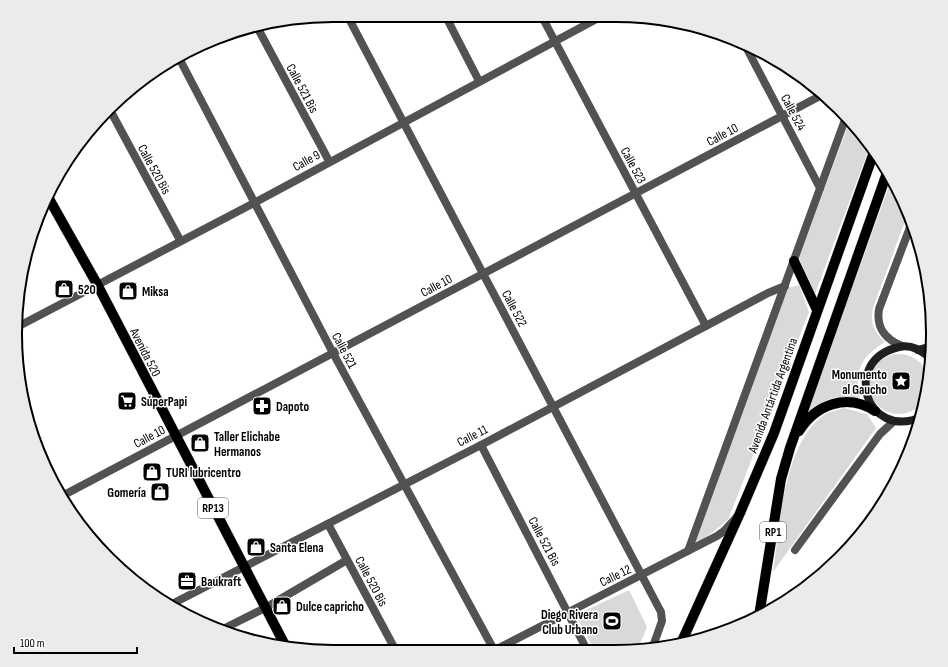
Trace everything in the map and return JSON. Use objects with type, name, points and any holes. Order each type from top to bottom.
[{"type":"main road","name":"Avenida Antártida Argentina","points":[[684,637],[740,513],[774,433],[872,157]]},
{"type":"main road","points":[[790,448],[885,179]]},
{"type":"main road","name":"Avenida 520","points":[[51,203],[97,284],[282,640]]},
{"type":"main road","points":[[794,261],[817,310]]},
{"type":"main road","points":[[790,448],[806,420],[818,410],[830,404],[838,402],[859,404],[875,411]]},
{"type":"main road","name":"RP1","points":[[760,608],[781,479],[790,448]]},
{"type":"street","name":"Calle 522","points":[[351,22],[643,575],[661,612],[662,620],[654,642]]},
{"type":"street","points":[[449,22],[479,81]]},
{"type":"street","name":"Calle 523","points":[[545,22],[706,326]]},
{"type":"street","name":"Calle 9","points":[[22,324],[180,240],[254,203],[329,161],[591,22]]},
{"type":"street","name":"Calle 521 Bis","points":[[259,31],[329,161]]},
{"type":"street","name":"Calle 524","points":[[749,53],[820,188]]},
{"type":"street","name":"Calle 521","points":[[181,62],[333,353],[492,645]]},
{"type":"street","name":"Calle 10","points":[[67,494],[818,97]]},
{"type":"street","name":"Calle 520 Bis","points":[[112,114],[180,240]]},
{"type":"street","name":"Avenida Antártida Argentina","points":[[688,551],[844,123]]},
{"type":"street","points":[[909,232],[879,309],[877,318],[879,327],[891,342],[918,350],[925,355]]},
{"type":"street","name":"Calle 11","points":[[176,602],[243,566],[481,445],[768,293],[785,286]]},
{"type":"street","points":[[902,346],[888,350],[876,358],[868,370],[864,384],[867,399],[875,411],[883,418],[893,422],[913,421]]},
{"type":"street","points":[[918,350],[925,348]]},
{"type":"street","points":[[795,550],[880,434],[893,422]]},
{"type":"street","name":"Calle 521 Bis","points":[[481,445],[584,645]]},
{"type":"street","name":"Calle 12","points":[[505,645],[643,575],[724,531],[740,513]]},
{"type":"street","name":"Calle 520 Bis","points":[[328,524],[393,645]]},
{"type":"street","points":[[228,626],[265,608],[347,560]]},
{"type":"shaded area","points":[[848,126],[868,152],[815,294],[799,258]]},
{"type":"shaded area","points":[[889,187],[905,222],[872,313],[874,327],[878,335],[885,342],[865,359],[861,366],[858,381],[860,400],[837,397],[825,401],[806,415]]},
{"type":"shaded area","points":[[799,285],[809,312],[728,520],[688,551],[788,288]]},
{"type":"shaded area","points":[[893,354],[905,354],[916,359],[924,367],[920,394],[916,409],[905,414],[893,414],[882,409],[874,401],[869,390],[869,378],[874,367],[882,359]]},
{"type":"shaded area","points":[[844,408],[867,414],[876,428],[773,572],[781,510],[792,465],[800,445],[810,428],[824,415]]},
{"type":"shaded area","name":"Diego Rivera Club Urbano","points":[[629,590],[647,627],[640,643],[591,645],[576,615]]},
{"type":"place","name":"520","points":[[64,289]]},
{"type":"place","name":"Miksa","points":[[128,291]]},
{"type":"place","name":"Monumento al Gaucho","points":[[901,381]]},
{"type":"place","name":"SúperPapi","points":[[127,401]]},
{"type":"place","name":"Dapoto","points":[[262,406]]},
{"type":"place","name":"Taller Elichabe Hermanos","points":[[200,443]]},
{"type":"place","name":"TURI lubricentro","points":[[152,472]]},
{"type":"place","name":"Gomería","points":[[160,492]]},
{"type":"place","name":"Santa Elena","points":[[256,547]]},
{"type":"place","name":"Baukraft","points":[[187,581]]},
{"type":"place","name":"Dulce capricho","points":[[282,606]]},
{"type":"place","name":"Diego Rivera Club Urbano","points":[[612,621]]}]
